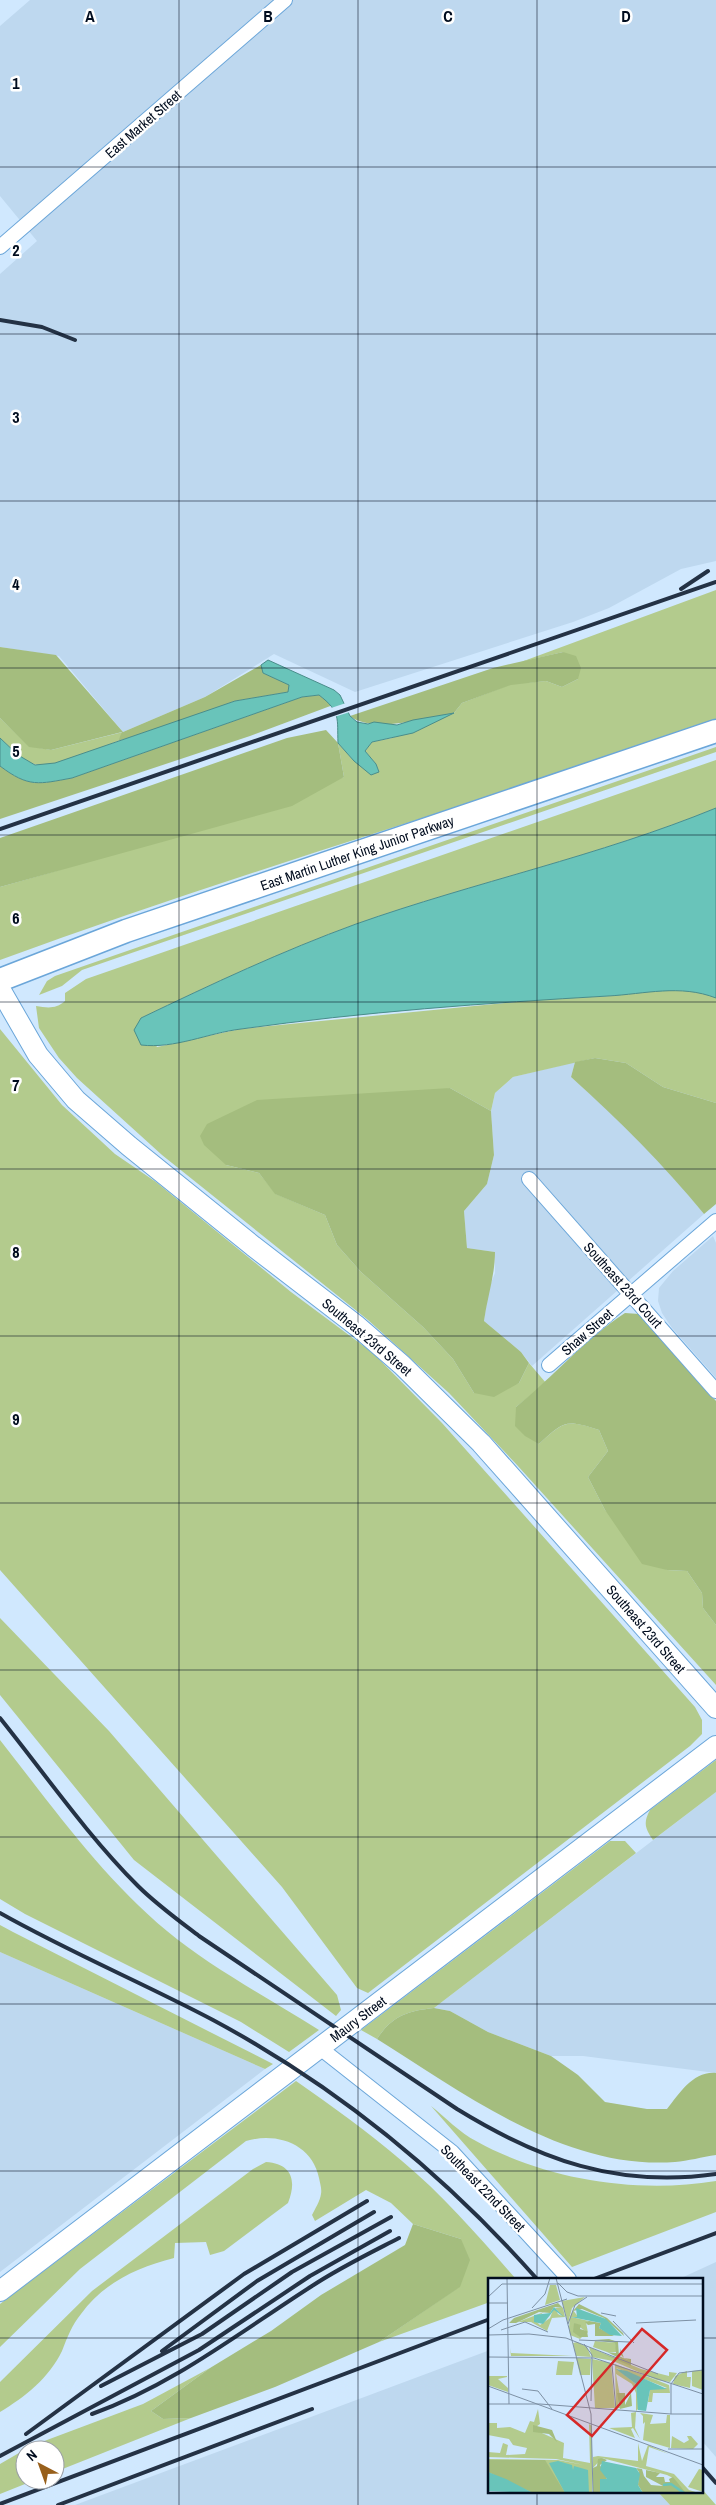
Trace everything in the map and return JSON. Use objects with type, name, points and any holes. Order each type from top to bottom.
[{"type":"main road","name":"East Martin Luther King Junior Parkway","points":[[0,980],[126,931],[716,731]]},
{"type":"street","name":"East Market Street","points":[[0,247],[285,0]]},
{"type":"street","name":"Southeast 23rd Street","points":[[0,988],[38,1055],[76,1100],[144,1159],[357,1326],[402,1365],[481,1443],[716,1708]]},
{"type":"street","name":"Southeast 23rd Court","points":[[529,1179],[716,1391]]},
{"type":"street","name":"Shaw Street","points":[[549,1365],[716,1221]]},
{"type":"street","name":"Maury Street","points":[[0,2291],[716,1746]]},
{"type":"street","name":"Southeast 22nd Street","points":[[320,2048],[452,2152],[568,2278]]},
{"type":"shaded area","points":[[30,0],[716,0],[716,561],[681,569],[609,608],[573,622],[355,692],[274,654],[205,697],[123,732],[59,656],[0,647],[0,274],[37,241],[0,196],[0,26]]},
{"type":"shaded area","points":[[716,590],[716,721],[627,752],[178,898],[0,960],[0,887],[56,871],[344,777],[338,743],[354,761],[379,772],[376,764],[365,751],[372,742],[392,738],[454,713],[462,703],[511,684],[546,681],[562,687],[578,679],[563,652],[521,662]]},
{"type":"shaded area","points":[[0,647],[56,655],[123,732],[205,697],[261,665],[263,673],[290,685],[288,692],[235,701],[185,720],[118,741],[122,732],[51,750],[29,747],[0,718]]},
{"type":"shaded area","points":[[563,652],[576,656],[581,668],[578,679],[562,687],[546,681],[511,685],[462,703],[454,713],[415,721],[372,724],[350,716],[493,668]]},
{"type":"shaded area","points":[[268,660],[334,690],[340,695],[350,716],[357,722],[397,725],[413,720],[454,713],[413,733],[372,742],[365,751],[376,764],[379,772],[371,775],[354,761],[338,743],[336,716],[331,706],[319,695],[302,697],[72,778],[42,783],[27,781],[0,766],[0,738],[18,755],[35,765],[55,763],[235,701],[288,692],[289,685],[263,673],[261,665]]},
{"type":"shaded area","points":[[319,695],[333,705],[250,736],[0,819],[0,766],[27,781],[42,783],[72,778],[302,697]]},
{"type":"shaded area","points":[[0,718],[29,746],[51,750],[123,732],[118,741],[100,749],[64,762],[42,765],[25,760],[0,738]]},
{"type":"shaded area","points":[[326,730],[338,743],[344,777],[292,806],[0,887],[0,838],[287,738]]},
{"type":"shaded area","points":[[716,747],[716,752],[82,970],[62,986],[39,995],[47,981],[55,976]]},
{"type":"shaded area","points":[[716,760],[716,808],[582,855],[446,895],[328,934],[221,980],[141,1018],[157,1047],[240,1029],[545,999],[610,996],[663,989],[701,992],[716,998],[716,1103],[663,1087],[626,1063],[595,1058],[513,1077],[495,1093],[491,1111],[450,1088],[226,1165],[259,1173],[276,1194],[325,1215],[337,1245],[361,1272],[423,1327],[453,1359],[474,1393],[519,1383],[529,1363],[546,1383],[516,1407],[539,1444],[554,1431],[566,1424],[579,1424],[599,1430],[608,1451],[588,1477],[605,1510],[667,1570],[687,1571],[702,1593],[703,1608],[716,1625],[716,1685],[517,1465],[449,1393],[368,1320],[162,1155],[77,1078],[59,1058],[39,1028],[36,1006],[55,1007],[65,1001],[65,993],[86,979]]},
{"type":"shaded area","points":[[716,808],[716,998],[689,992],[662,991],[424,1009],[241,1029],[179,1043],[154,1046],[141,1045],[134,1030],[141,1018],[247,968],[328,934],[446,895],[582,855]]},
{"type":"shaded area","points":[[0,1029],[62,1105],[115,1154],[156,1182],[291,1292],[373,1353],[442,1423],[695,1707],[702,1720],[702,1734],[690,1746],[368,1993],[357,1988],[282,1887],[0,1570]]},
{"type":"shaded area","points":[[595,1058],[626,1063],[663,1087],[716,1103],[716,1204],[704,1214],[640,1143],[571,1077],[575,1062]]},
{"type":"shaded area","points":[[575,1062],[571,1077],[619,1120],[665,1166],[704,1214],[532,1366],[521,1352],[484,1321],[489,1288],[495,1273],[495,1252],[467,1248],[464,1211],[487,1184],[494,1155],[491,1111],[495,1093],[513,1077]]},
{"type":"shaded area","points":[[450,1088],[491,1111],[494,1155],[487,1184],[464,1211],[467,1248],[495,1252],[494,1270],[484,1321],[521,1352],[529,1363],[519,1383],[494,1397],[474,1393],[453,1359],[423,1327],[361,1272],[337,1245],[325,1215],[275,1194],[259,1173],[226,1165],[204,1145],[200,1136],[207,1124],[257,1100]]},
{"type":"shaded area","points":[[713,1236],[716,1243],[716,1378],[672,1328],[662,1313],[658,1301],[659,1288],[673,1271]]},
{"type":"shaded area","points":[[625,1313],[639,1314],[716,1401],[716,1625],[703,1608],[702,1593],[687,1571],[667,1570],[642,1564],[605,1510],[588,1477],[608,1451],[599,1430],[579,1424],[566,1424],[554,1431],[539,1444],[525,1436],[515,1426],[516,1407],[596,1334]]},
{"type":"shaded area","points":[[0,1618],[109,1731],[337,1995],[341,2010],[336,2016],[134,1860],[0,1695]]},
{"type":"shaded area","points":[[0,1740],[99,1864],[143,1910],[202,1957],[319,2030],[289,2052],[241,2022],[25,1914],[0,1899]]},
{"type":"shaded area","points":[[716,1760],[716,1792],[653,1840],[646,1825],[646,1818],[650,1810]]},
{"type":"shaded area","points":[[716,1792],[716,2073],[583,2056],[551,2056],[488,2032],[450,2011],[434,2008]]},
{"type":"shaded area","points":[[610,1841],[625,1841],[636,1853],[434,2008],[401,2016],[388,2025],[377,2039],[361,2030]]},
{"type":"shaded area","points":[[0,1925],[273,2064],[265,2069],[0,1952]]},
{"type":"shaded area","points":[[0,1952],[265,2069],[0,2272]]},
{"type":"shaded area","points":[[434,2008],[450,2011],[488,2032],[551,2056],[578,2075],[605,2102],[647,2109],[667,2109],[682,2090],[694,2079],[708,2073],[716,2073],[716,2155],[675,2162],[634,2161],[594,2154],[556,2141],[518,2124],[481,2104],[377,2039],[388,2025],[401,2016]]},
{"type":"shaded area","points":[[296,2081],[363,2130],[417,2174],[461,2218],[515,2278],[488,2278],[488,2303],[379,2342],[459,2287],[461,2239],[413,2224],[391,2203],[366,2190],[315,2221],[312,2215],[320,2199],[321,2188],[315,2166],[301,2149],[292,2143],[270,2138],[246,2141],[80,2269],[0,2347],[0,2304]]},
{"type":"shaded area","points":[[431,2106],[470,2138],[532,2166],[562,2174],[624,2184],[655,2186],[686,2185],[716,2181],[716,2212],[572,2267]]},
{"type":"shaded area","points":[[266,2162],[282,2166],[290,2175],[292,2187],[288,2203],[224,2251],[210,2255],[206,2242],[175,2243],[174,2258],[147,2266],[111,2285],[90,2303],[78,2318],[57,2361],[50,2370],[36,2386],[0,2412],[0,2382],[92,2291],[253,2169]]},
{"type":"shaded area","points":[[413,2224],[461,2239],[470,2260],[460,2287],[379,2342],[275,2387],[191,2418],[163,2419],[151,2411],[210,2368],[271,2331],[321,2295],[405,2245]]},
{"type":"shaded area","points":[[716,2262],[716,2457],[704,2443],[704,2278],[681,2278]]},
{"type":"shaded area","points":[[488,2351],[488,2492],[658,2492],[670,2505],[75,2505]]},
{"type":"shaded area","points":[[210,2368],[151,2411],[163,2419],[191,2418],[65,2468],[65,2440],[47,2440],[143,2404]]},
{"type":"shaded area","points":[[15,2455],[15,2488],[0,2494],[0,2464]]},
{"type":"shaded area","points":[[704,2491],[716,2505],[670,2505],[658,2492]]},
{"type":"pier","points":[[346,703],[350,712],[334,717],[331,708]]},
{"type":"railway","points":[[0,320],[42,327],[75,340]]},
{"type":"railway","points":[[681,589],[708,571]]},
{"type":"railway","points":[[0,829],[716,582]]},
{"type":"railway","points":[[0,1718],[101,1846],[138,1886],[167,1912],[199,1936],[457,2109],[519,2143],[549,2156],[580,2166],[612,2173],[645,2177],[716,2174]]},
{"type":"railway","points":[[0,1913],[213,2020],[303,2074],[387,2135],[426,2169],[465,2204],[536,2278]]},
{"type":"railway","points":[[26,2434],[244,2274],[367,2201]]},
{"type":"railway","points":[[162,2351],[257,2281],[374,2212]]},
{"type":"railway","points":[[101,2386],[202,2334],[292,2272],[391,2217]]},
{"type":"railway","points":[[0,2456],[199,2350],[310,2276],[390,2231]]},
{"type":"railway","points":[[597,2278],[716,2233]]},
{"type":"railway","points":[[92,2414],[122,2402],[178,2373],[322,2279],[399,2238]]},
{"type":"railway","points":[[0,2504],[488,2320]]},
{"type":"railway","points":[[58,2505],[312,2409]]},
{"type":"railway","points":[[704,2469],[716,2483]]}]
